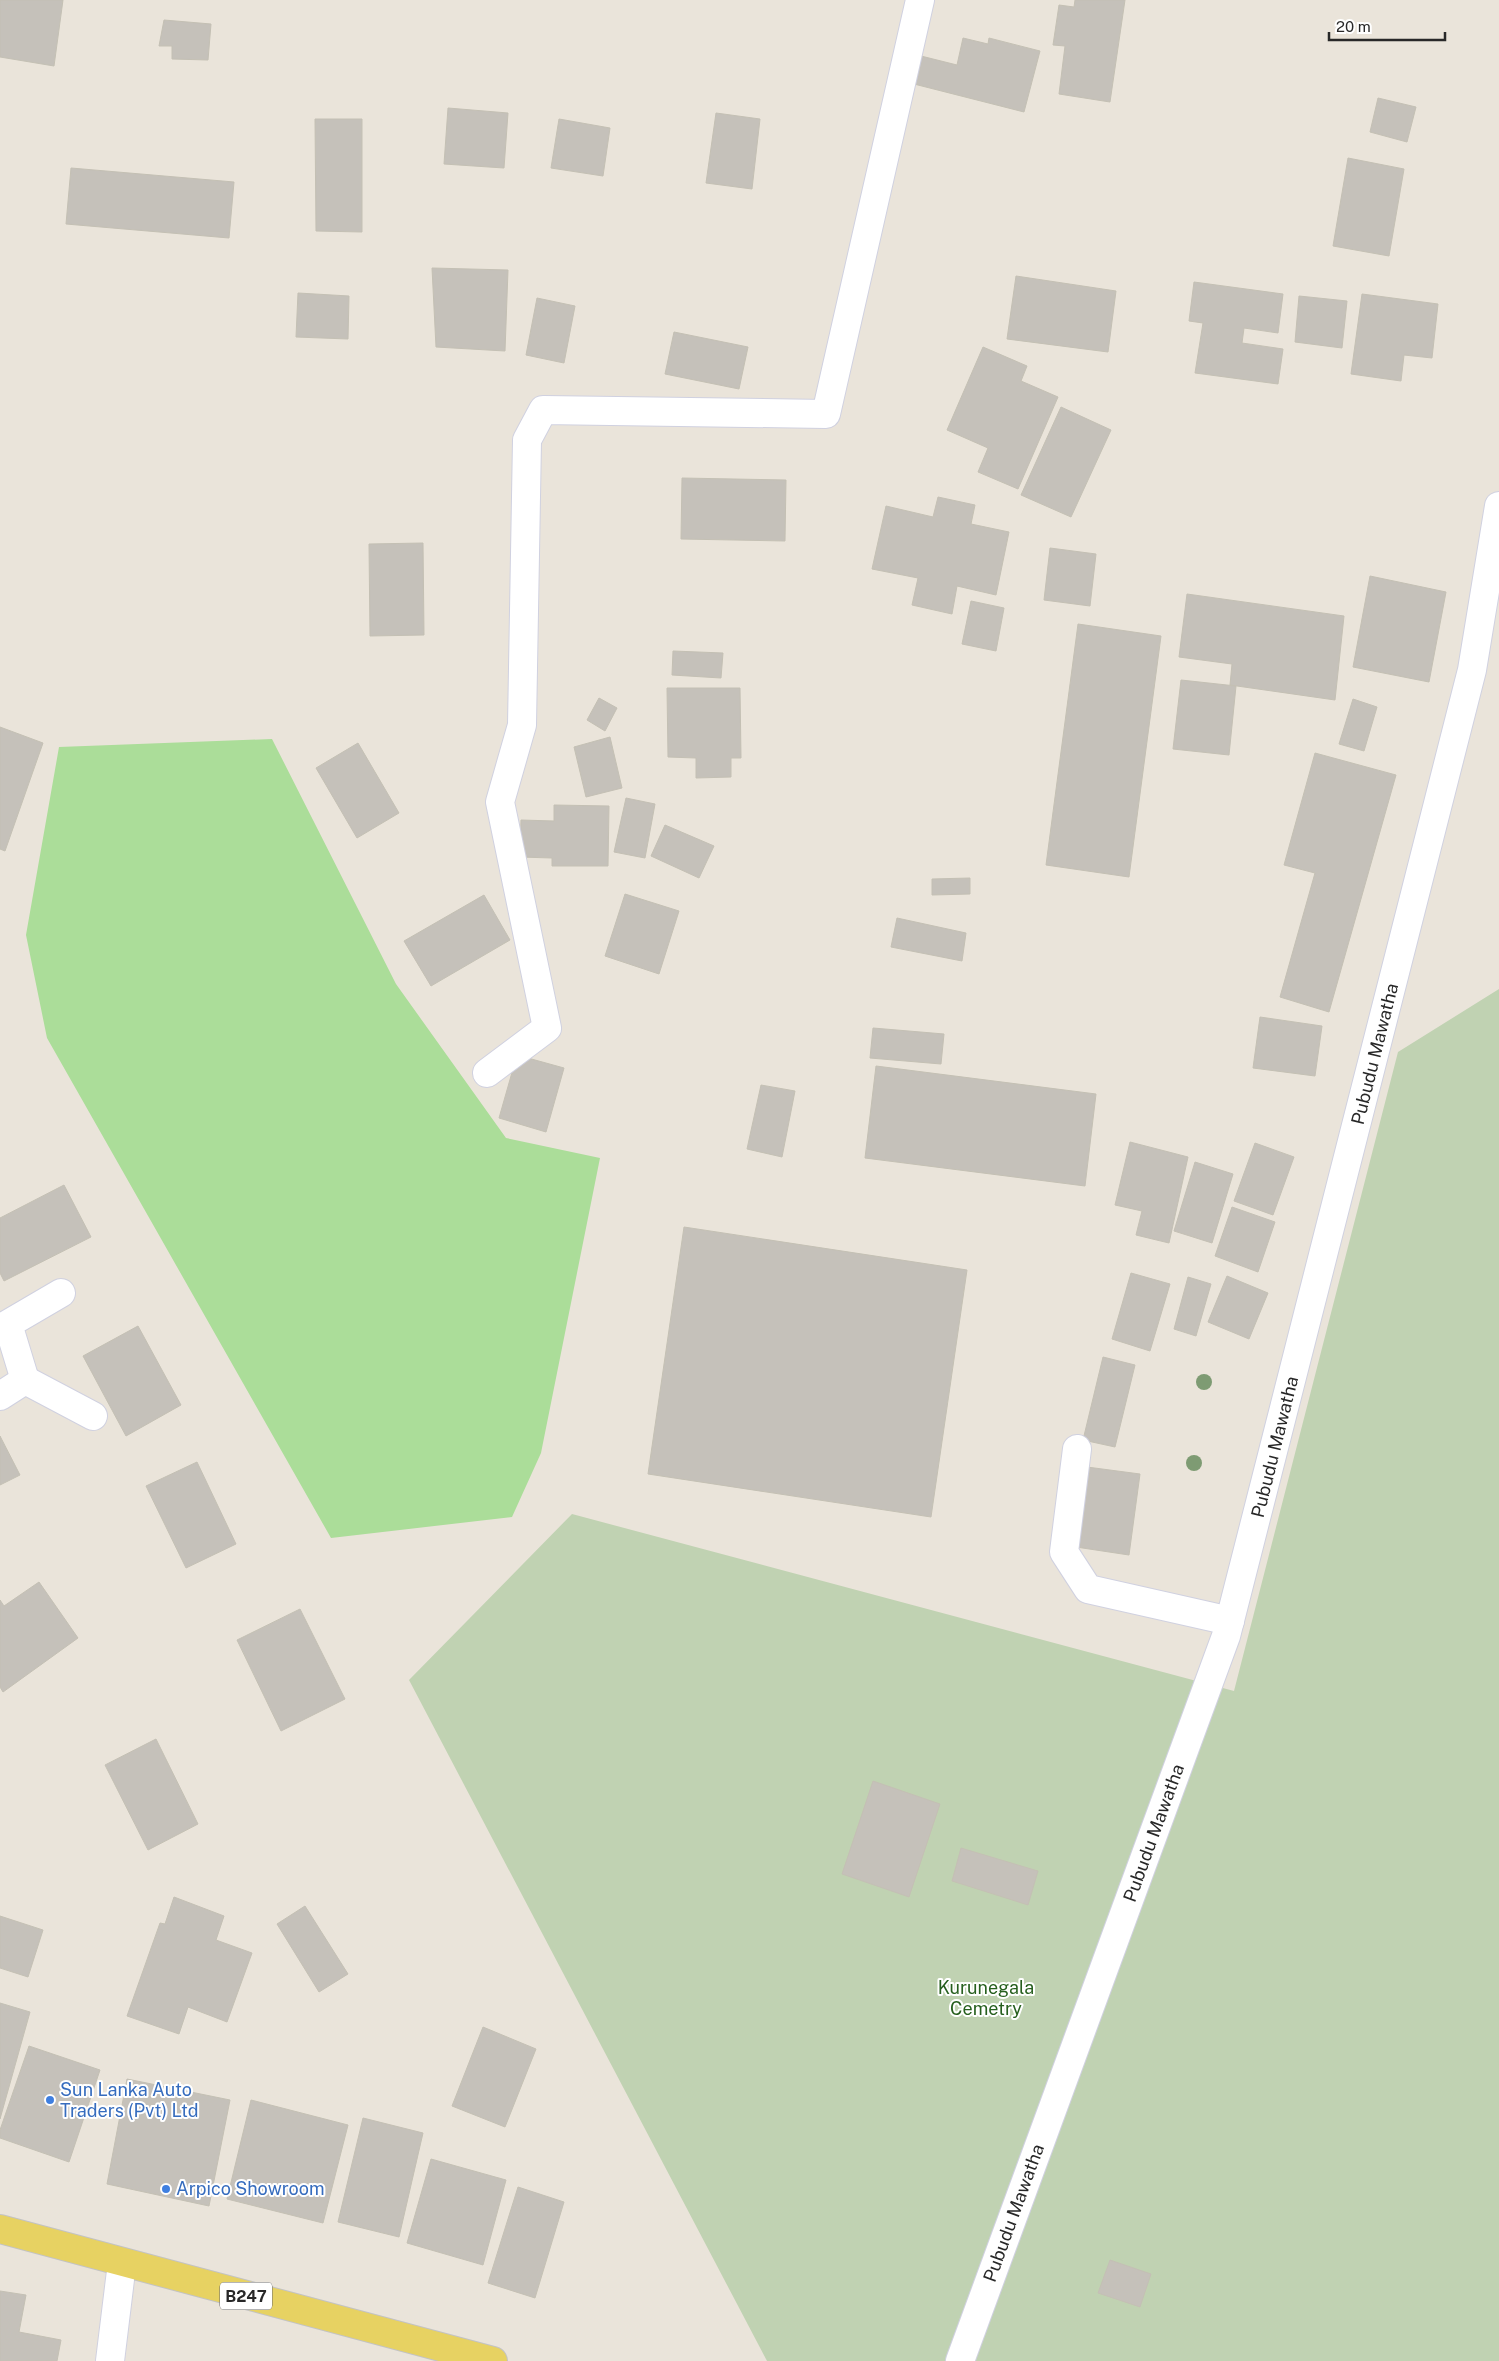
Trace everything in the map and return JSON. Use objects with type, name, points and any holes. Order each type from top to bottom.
[{"type":"main road","name":"B247","points":[[0,2229],[122,2264],[493,2361]]},
{"type":"street","points":[[487,1074],[547,1028],[500,802],[522,725],[527,440],[543,410],[826,414],[920,0]]},
{"type":"street","name":"Pubudu Mawatha","points":[[960,2361],[1230,1621],[1472,670],[1499,506]]},
{"type":"street","points":[[61,1294],[8,1324],[25,1380],[92,1416]]},
{"type":"street","points":[[0,1396],[25,1380]]},
{"type":"street","points":[[1077,1449],[1064,1552],[1088,1589],[1230,1621]]},
{"type":"street","points":[[110,2361],[122,2264]]},
{"type":"green space","points":[[272,739],[396,984],[506,1138],[600,1158],[541,1453],[512,1517],[331,1538],[47,1038],[26,935],[59,747]]},
{"type":"green space","name":"Kurunegala Cemetry","points":[[1499,989],[1499,2361],[767,2361],[409,1680],[572,1514],[1234,1691],[1398,1052]]},
{"type":"building","points":[[0,0],[63,0],[54,66],[0,57]]},
{"type":"building","points":[[1075,0],[1125,0],[1110,102],[1059,94],[1065,46],[1053,45],[1059,5],[1074,7]]},
{"type":"building","points":[[164,20],[211,24],[208,60],[172,59],[172,46],[159,46]]},
{"type":"building","points":[[963,38],[988,44],[989,38],[1040,51],[1024,112],[914,84],[921,56],[957,65]]},
{"type":"building","points":[[1378,98],[1416,107],[1407,142],[1370,132]]},
{"type":"building","points":[[448,108],[508,113],[504,168],[444,164]]},
{"type":"building","points":[[716,113],[760,119],[752,189],[706,183]]},
{"type":"building","points":[[315,119],[362,119],[362,232],[316,231]]},
{"type":"building","points":[[559,119],[610,128],[603,176],[551,168]]},
{"type":"building","points":[[1348,158],[1404,169],[1389,256],[1333,246]]},
{"type":"building","points":[[71,168],[234,182],[229,238],[66,224]]},
{"type":"building","points":[[432,268],[508,270],[505,351],[436,347]]},
{"type":"building","points":[[1016,276],[1116,291],[1108,352],[1007,339]]},
{"type":"building","points":[[1194,282],[1283,294],[1278,333],[1244,328],[1242,343],[1283,349],[1278,384],[1195,373],[1203,323],[1189,321]]},
{"type":"building","points":[[298,293],[349,296],[348,339],[296,337]]},
{"type":"building","points":[[1362,294],[1438,304],[1432,358],[1404,355],[1401,381],[1351,374]]},
{"type":"building","points":[[1299,296],[1347,301],[1342,348],[1295,342]]},
{"type":"building","points":[[537,298],[575,306],[564,363],[526,355]]},
{"type":"building","points":[[674,332],[748,347],[739,389],[665,374]]},
{"type":"building","points":[[983,347],[1027,366],[1021,381],[1058,397],[1018,489],[978,472],[988,448],[947,430]]},
{"type":"building","points":[[1061,407],[1111,430],[1071,517],[1021,495]]},
{"type":"building","points":[[682,478],[786,480],[785,541],[681,539]]},
{"type":"building","points":[[938,497],[975,505],[971,524],[1009,532],[996,595],[957,586],[952,614],[912,605],[918,578],[872,569],[886,506],[933,517]]},
{"type":"building","points":[[423,543],[424,635],[370,636],[369,544]]},
{"type":"building","points":[[1050,548],[1096,554],[1090,606],[1044,600]]},
{"type":"building","points":[[1370,576],[1446,592],[1429,682],[1353,667]]},
{"type":"building","points":[[1187,594],[1344,616],[1335,700],[1230,685],[1232,664],[1179,657]]},
{"type":"building","points":[[971,601],[1004,608],[996,651],[962,644]]},
{"type":"building","points":[[1078,624],[1161,636],[1129,877],[1046,865]]},
{"type":"building","points":[[673,651],[723,653],[721,678],[672,675]]},
{"type":"building","points":[[1181,680],[1236,686],[1229,755],[1173,749]]},
{"type":"building","points":[[667,688],[740,688],[741,758],[731,758],[731,777],[696,778],[696,758],[668,757]]},
{"type":"building","points":[[599,698],[617,708],[605,731],[587,720]]},
{"type":"building","points":[[1353,699],[1377,707],[1364,751],[1339,744]]},
{"type":"building","points":[[0,727],[43,743],[5,851],[0,849]]},
{"type":"building","points":[[610,737],[622,788],[586,797],[574,747]]},
{"type":"building","points":[[358,743],[399,813],[357,838],[316,768]]},
{"type":"building","points":[[1315,753],[1396,775],[1329,1012],[1280,997],[1315,873],[1284,865]]},
{"type":"building","points":[[626,798],[655,804],[645,858],[614,852]]},
{"type":"building","points":[[554,805],[609,806],[608,866],[552,866],[552,858],[520,857],[521,820],[554,821]]},
{"type":"building","points":[[665,825],[714,846],[699,878],[651,856]]},
{"type":"building","points":[[970,878],[970,894],[932,895],[932,879]]},
{"type":"building","points":[[625,894],[679,911],[659,974],[605,956]]},
{"type":"building","points":[[484,895],[510,940],[431,986],[404,941]]},
{"type":"building","points":[[897,918],[966,933],[962,961],[891,947]]},
{"type":"building","points":[[1260,1017],[1322,1026],[1315,1076],[1253,1068]]},
{"type":"building","points":[[873,1028],[944,1034],[941,1064],[870,1058]]},
{"type":"building","points":[[517,1055],[564,1068],[546,1132],[499,1118]]},
{"type":"building","points":[[876,1066],[1096,1094],[1085,1186],[865,1158]]},
{"type":"building","points":[[761,1085],[795,1091],[782,1157],[747,1149]]},
{"type":"building","points":[[1130,1142],[1188,1157],[1169,1243],[1136,1235],[1142,1211],[1115,1205]]},
{"type":"building","points":[[1255,1143],[1294,1157],[1273,1215],[1234,1201]]},
{"type":"building","points":[[1195,1162],[1233,1174],[1212,1243],[1174,1231]]},
{"type":"building","points":[[64,1185],[91,1237],[4,1281],[0,1273],[0,1218]]},
{"type":"building","points":[[1232,1207],[1275,1222],[1258,1272],[1215,1256]]},
{"type":"building","points":[[684,1227],[967,1270],[931,1517],[648,1474]]},
{"type":"building","points":[[1131,1273],[1170,1284],[1150,1351],[1112,1339]]},
{"type":"building","points":[[1227,1276],[1268,1293],[1249,1339],[1208,1322]]},
{"type":"building","points":[[1188,1277],[1211,1284],[1196,1336],[1174,1329]]},
{"type":"building","points":[[138,1326],[181,1405],[126,1436],[83,1356]]},
{"type":"building","points":[[1103,1357],[1135,1365],[1115,1447],[1083,1440]]},
{"type":"building","points":[[0,1436],[20,1475],[0,1485]]},
{"type":"building","points":[[197,1462],[236,1544],[186,1568],[146,1486]]},
{"type":"building","points":[[1087,1467],[1140,1474],[1129,1555],[1076,1547]]},
{"type":"building","points":[[39,1582],[78,1638],[3,1692],[0,1687],[0,1600],[4,1606]]},
{"type":"building","points":[[300,1609],[345,1699],[281,1731],[237,1640]]},
{"type":"building","points":[[156,1739],[198,1824],[148,1850],[105,1765]]},
{"type":"building","points":[[873,1781],[940,1804],[909,1897],[842,1874]]},
{"type":"building","points":[[961,1848],[1038,1871],[1028,1905],[952,1881]]},
{"type":"building","points":[[174,1897],[224,1916],[216,1940],[252,1953],[227,2022],[188,2007],[179,2034],[127,2016],[160,1923],[165,1924]]},
{"type":"building","points":[[305,1906],[348,1974],[319,1992],[277,1924]]},
{"type":"building","points":[[0,1916],[43,1930],[28,1977],[0,1968]]},
{"type":"building","points":[[0,2003],[30,2012],[0,2119]]},
{"type":"building","points":[[483,2027],[536,2049],[505,2127],[452,2106]]},
{"type":"building","name":"Sun Lanka Auto Traders (Pvt) Ltd","points":[[29,2046],[100,2070],[69,2162],[0,2138],[0,2130]]},
{"type":"building","points":[[127,2079],[230,2100],[209,2206],[107,2184]]},
{"type":"building","points":[[251,2100],[348,2125],[323,2223],[227,2199]]},
{"type":"building","points":[[363,2118],[423,2133],[399,2237],[338,2222]]},
{"type":"building","points":[[431,2159],[506,2180],[483,2265],[407,2243]]},
{"type":"building","points":[[518,2187],[564,2202],[535,2298],[488,2283]]},
{"type":"building","points":[[1110,2260],[1151,2274],[1140,2307],[1098,2293]]},
{"type":"building","points":[[0,2291],[26,2295],[19,2332],[61,2340],[57,2361],[0,2361]]},
{"type":"place","name":"Sun Lanka Auto Traders (Pvt) Ltd","points":[[50,2100]]},
{"type":"place","name":"Arpico Showroom","points":[[166,2189]]}]
